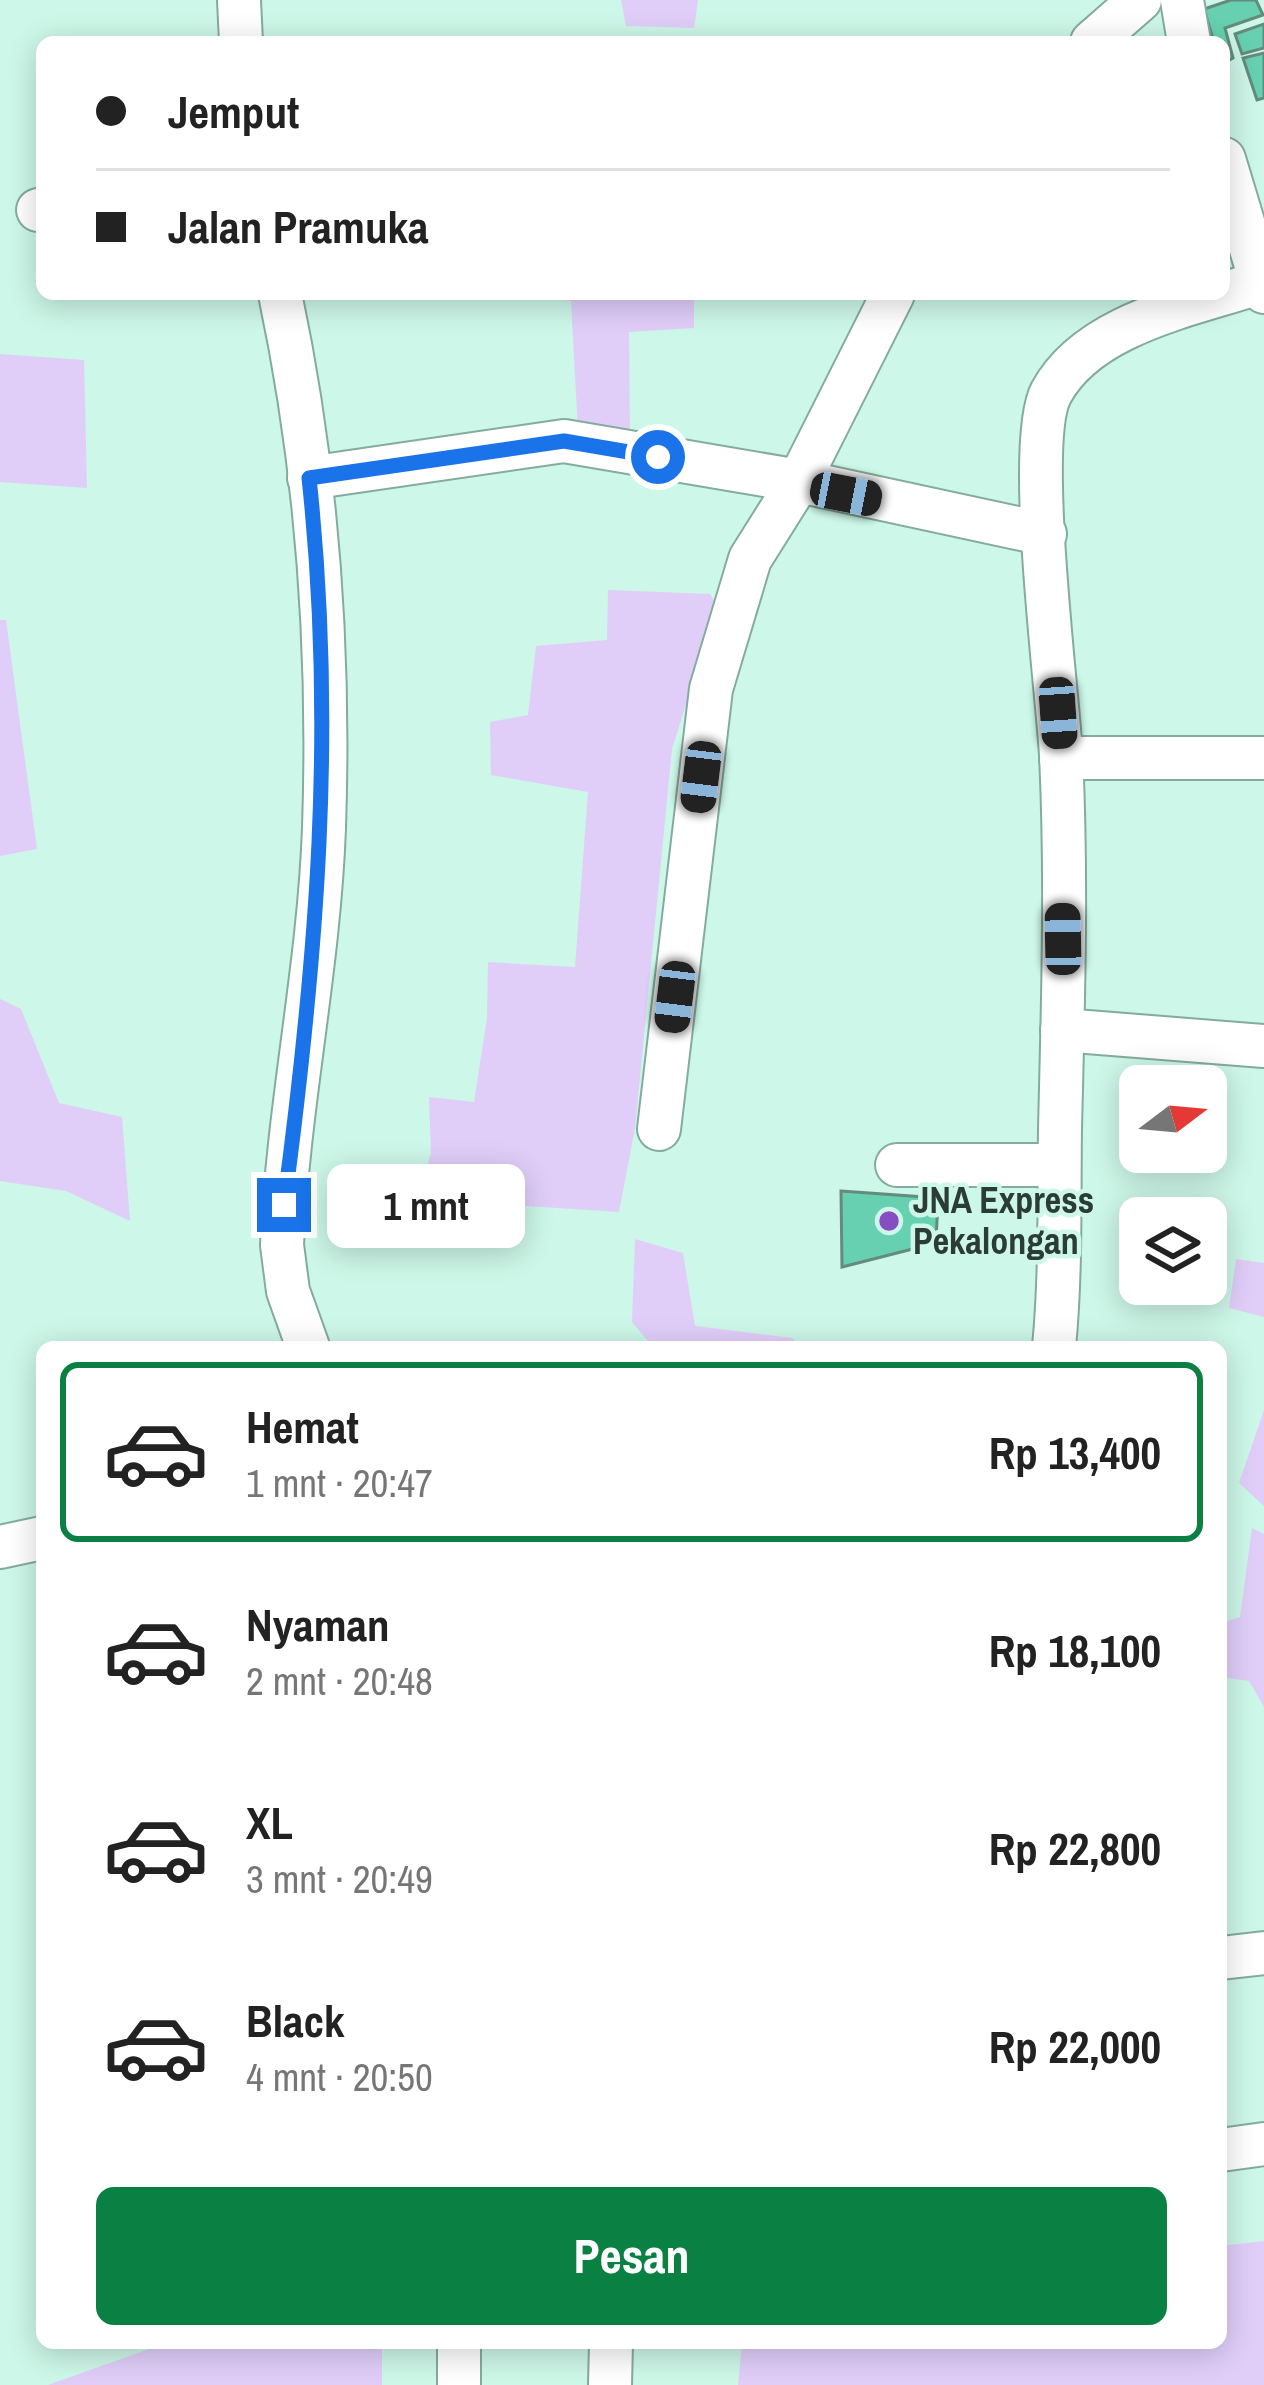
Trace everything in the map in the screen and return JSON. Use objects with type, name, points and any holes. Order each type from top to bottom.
[{"type":"street","points":[[238,0],[241,36]]},
{"type":"street","points":[[1099,36],[1141,0]]},
{"type":"street","points":[[1230,178],[1263,285],[1230,295]]},
{"type":"street","points":[[281,300],[309,478],[324,679],[324,830],[282,1245],[288,1291],[306,1341]]},
{"type":"street","points":[[659,1129],[712,689],[750,560],[817,486],[891,300]]},
{"type":"street","points":[[1054,1341],[1062,1030],[1061,758],[1042,423],[1052,391],[1070,370],[1132,326],[1215,300]]},
{"type":"street","points":[[309,478],[564,441],[817,486],[1045,534]]},
{"type":"street","points":[[1061,758],[1264,758]]},
{"type":"street","points":[[1062,1030],[1264,1046]]},
{"type":"street","points":[[897,1165],[1059,1165]]},
{"type":"street","points":[[0,1547],[36,1539]]},
{"type":"street","points":[[1227,1957],[1264,1953]]},
{"type":"street","points":[[1227,2149],[1264,2144]]},
{"type":"street","points":[[459,2349],[459,2385]]},
{"type":"street","points":[[610,2385],[611,2349]]},
{"type":"shaded area","points":[[621,0],[698,0],[694,28],[626,26]]},
{"type":"shaded area","points":[[564,300],[694,300],[694,328],[629,332],[630,442],[578,431],[571,301]]},
{"type":"shaded area","points":[[0,354],[84,360],[87,488],[0,482]]},
{"type":"shaded area","points":[[608,590],[710,594],[717,606],[672,749],[635,1128],[619,1212],[511,1205],[481,1236],[407,1231],[431,1153],[429,1097],[474,1102],[487,1018],[488,962],[575,967],[588,792],[491,775],[490,722],[528,715],[536,646],[607,640]]},
{"type":"shaded area","points":[[0,620],[6,620],[37,849],[0,856]]},
{"type":"shaded area","points":[[0,999],[21,1009],[59,1103],[122,1117],[130,1221],[66,1191],[0,1181]]},
{"type":"shaded area","points":[[635,1239],[683,1253],[695,1326],[795,1341],[648,1341],[632,1322]]},
{"type":"shaded area","points":[[1236,1259],[1264,1263],[1264,1317],[1229,1308]]},
{"type":"shaded area","points":[[1264,1410],[1264,1506],[1239,1483]]},
{"type":"shaded area","points":[[1252,1528],[1264,1534],[1264,1707],[1249,1681],[1227,1678],[1227,1621],[1240,1617]]},
{"type":"shaded area","points":[[1264,2241],[1264,2385],[738,2385],[741,2349],[1227,2349],[1227,2245]]},
{"type":"shaded area","points":[[149,2349],[382,2349],[382,2385],[48,2385]]},
{"type":"building","points":[[1231,0],[1256,0],[1263,15],[1225,28],[1227,36],[1212,36],[1204,9]]},
{"type":"building","points":[[1264,24],[1264,48],[1242,54],[1235,34]]},
{"type":"building","points":[[1264,53],[1264,98],[1257,100],[1243,58]]},
{"type":"building","name":"JNA Express Pekalongan","points":[[841,1191],[938,1198],[936,1243],[842,1267]]},
{"type":"place","name":"JNA Express Pekalongan","points":[[889,1221]]},
{"type":"route","points":[[284,1205],[304,1060],[324,830],[324,679],[309,478],[564,441],[658,457]]}]
